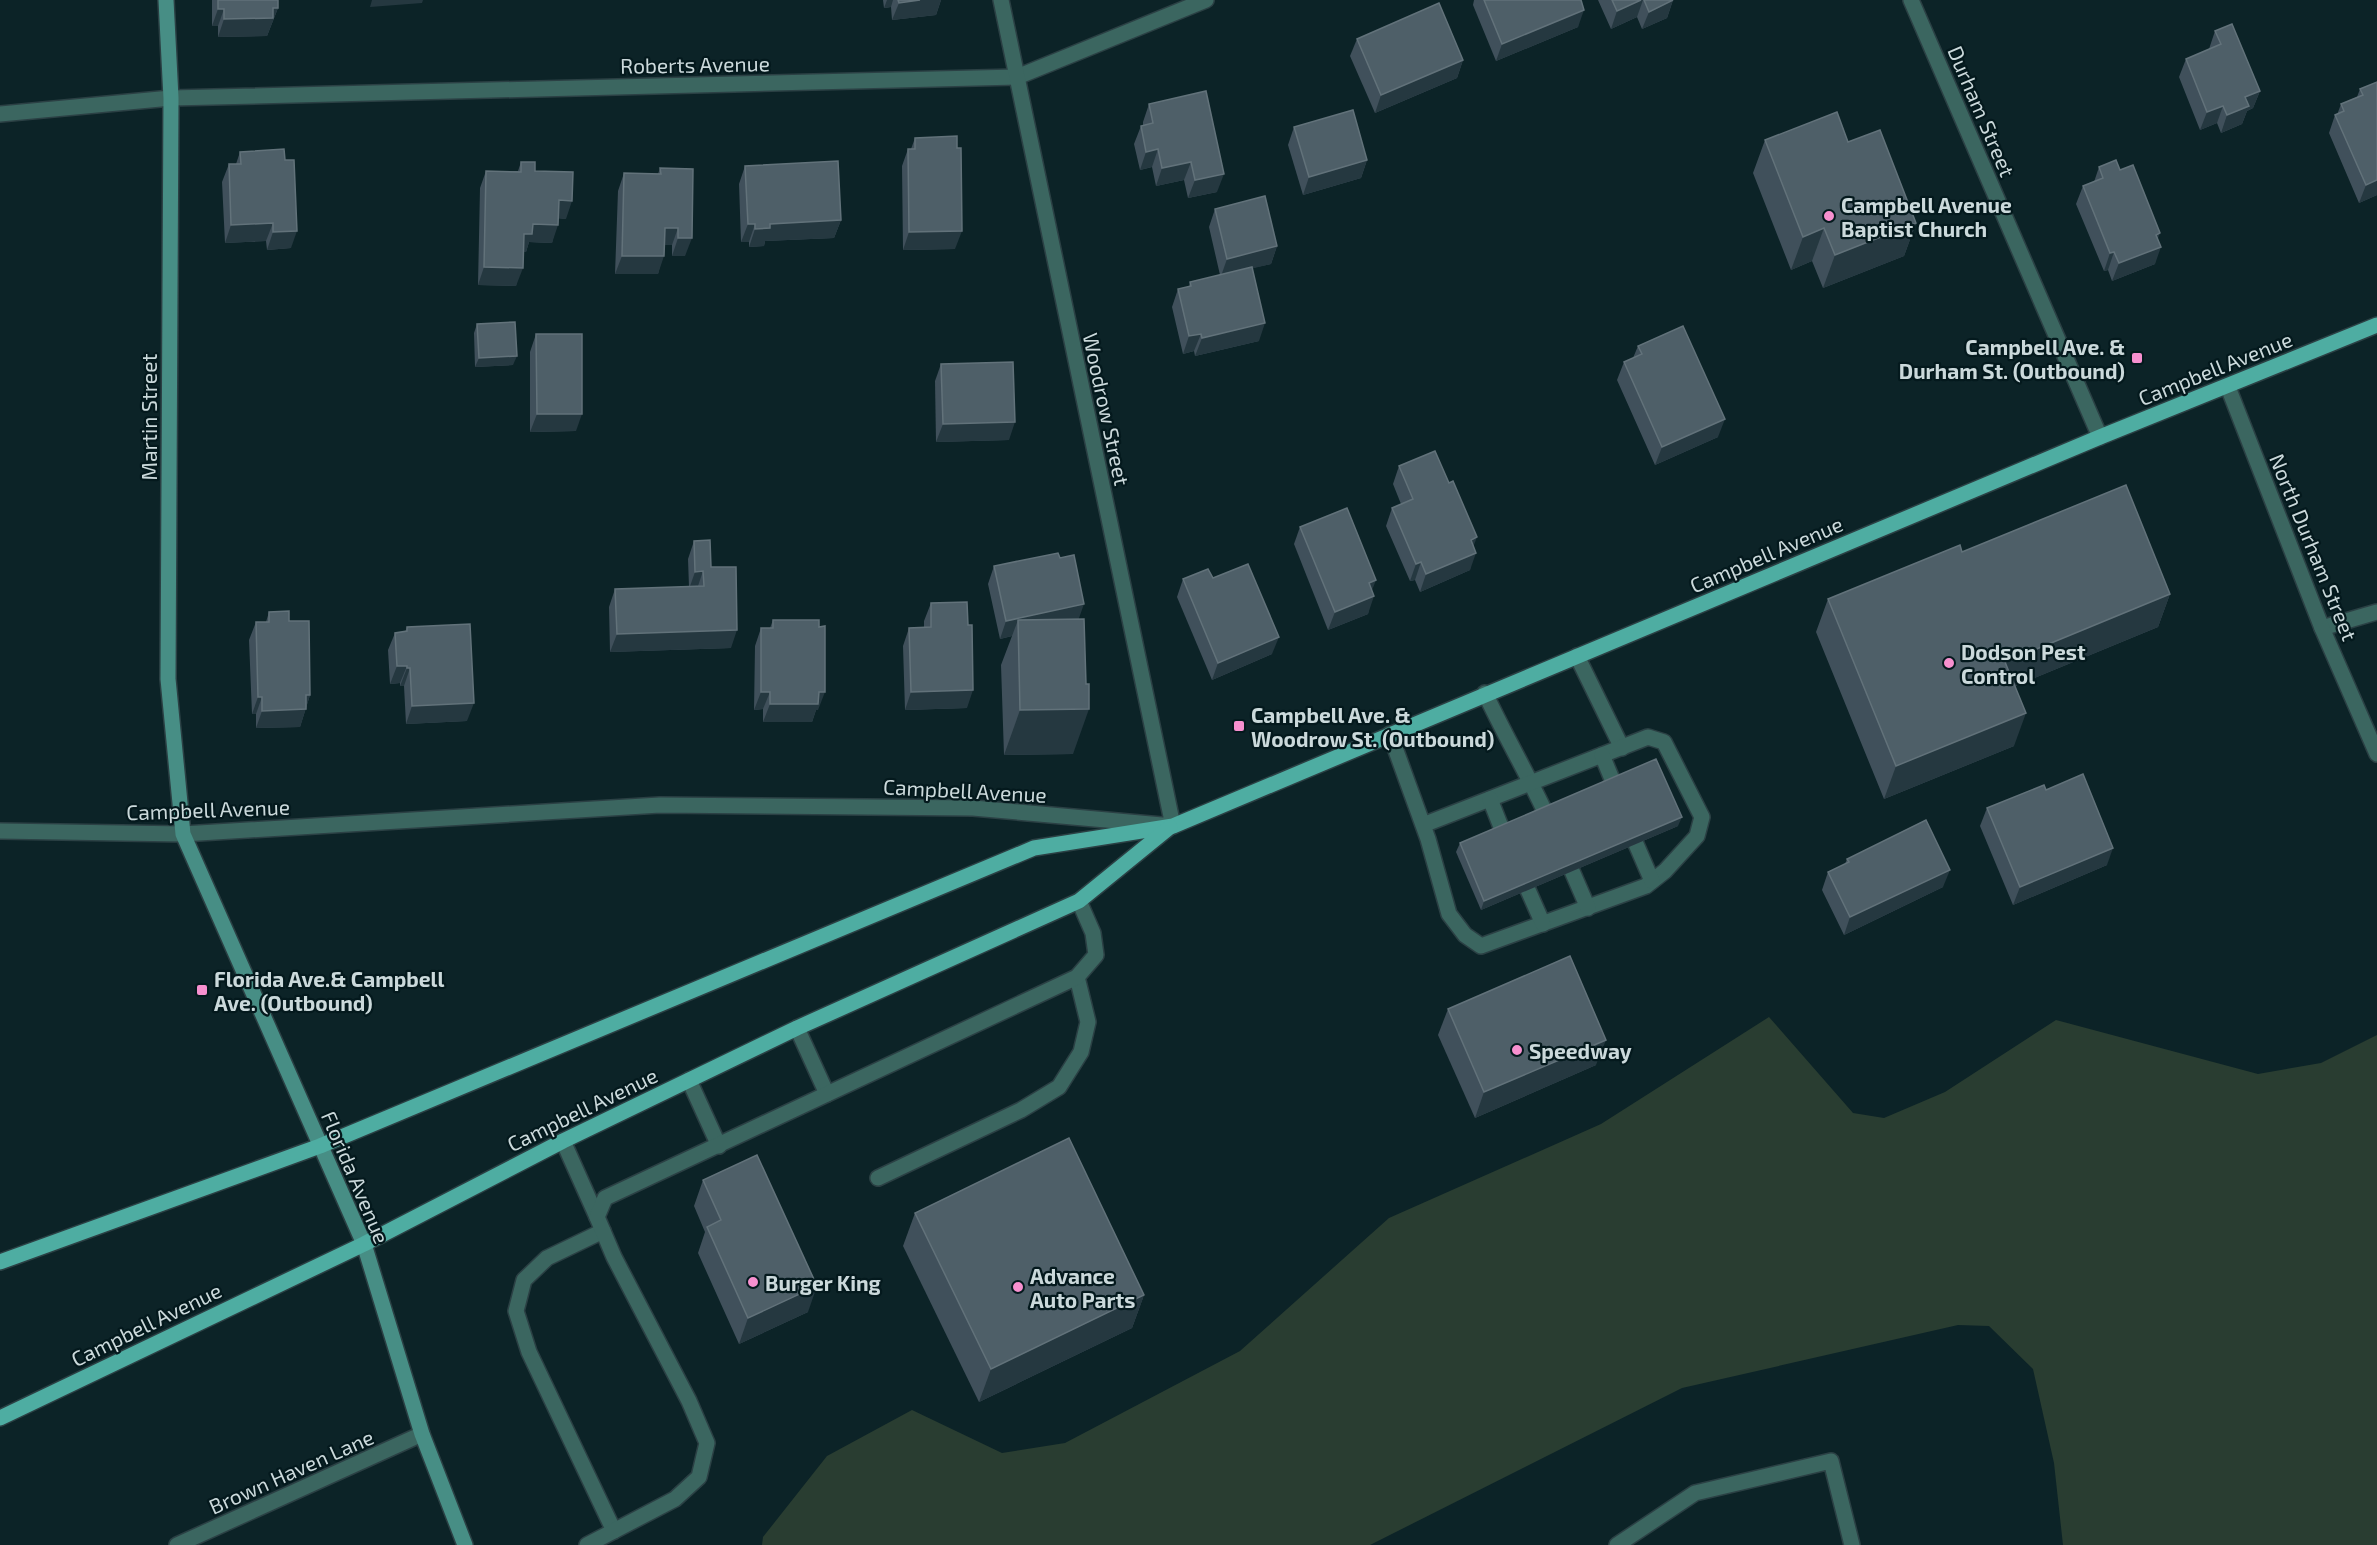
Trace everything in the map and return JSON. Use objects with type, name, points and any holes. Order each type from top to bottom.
[{"type":"main road","name":"Campbell Avenue","points":[[0,1262],[320,1146],[1034,848],[1173,826],[1485,693],[2100,437],[2377,325]]},
{"type":"main road","name":"Campbell Avenue","points":[[0,1418],[364,1244],[563,1141],[797,1028],[1079,901],[1173,826]]},
{"type":"street","name":"Martin Street","points":[[166,0],[171,98],[168,678],[183,834]]},
{"type":"street","name":"Woodrow Street","points":[[1001,0],[1173,826]]},
{"type":"street","name":"Roberts Avenue","points":[[0,114],[171,98],[1017,77],[1206,0]]},
{"type":"street","name":"Durham Street","points":[[1911,0],[2100,437]]},
{"type":"street","name":"North Durham Street","points":[[2228,387],[2322,628],[2377,754]]},
{"type":"street","points":[[2322,628],[2377,612]]},
{"type":"street","points":[[1577,656],[1622,748]]},
{"type":"street","points":[[1485,693],[1510,747],[1532,784],[1546,814]]},
{"type":"street","points":[[1390,734],[1423,825],[1449,914],[1465,935],[1481,946],[1646,886],[1665,871],[1697,836],[1702,817],[1664,742],[1648,737],[1423,825]]},
{"type":"street","points":[[1602,755],[1614,784]]},
{"type":"street","points":[[1490,799],[1503,832]]},
{"type":"street","name":"Campbell Avenue","points":[[0,831],[183,834],[660,805],[973,808],[1173,826]]},
{"type":"street","name":"Florida Avenue","points":[[183,834],[364,1244],[422,1434],[465,1545]]},
{"type":"street","points":[[1636,844],[1652,881]]},
{"type":"street","points":[[1572,871],[1588,908]]},
{"type":"street","points":[[1528,890],[1543,924]]},
{"type":"street","points":[[614,1531],[529,1352],[516,1311],[524,1280],[547,1258],[600,1224],[605,1198],[1077,976],[1096,955],[1093,933],[1079,901]]},
{"type":"street","points":[[878,1179],[1021,1110],[1059,1087],[1081,1052],[1088,1022],[1077,976]]},
{"type":"street","points":[[797,1028],[827,1095]]},
{"type":"street","points":[[689,1080],[719,1146]]},
{"type":"street","points":[[563,1141],[614,1257],[689,1401],[707,1443],[699,1477],[675,1499],[587,1545]]},
{"type":"street","name":"Brown Haven Lane","points":[[177,1545],[422,1434]]},
{"type":"street","points":[[1617,1545],[1695,1493],[1831,1461],[1852,1545]]},
{"type":"green space","points":[[1769,1017],[1853,1113],[1884,1118],[1945,1092],[2056,1020],[2258,1074],[2321,1063],[2377,1035],[2377,1545],[2063,1545],[2054,1463],[2033,1369],[1989,1326],[1958,1325],[1682,1388],[1370,1545],[762,1545],[763,1537],[827,1456],[912,1410],[1002,1453],[1065,1443],[1240,1351],[1389,1218],[1601,1124]]},
{"type":"building","points":[[218,0],[278,0],[278,8],[273,8],[273,18],[224,19],[224,9],[218,9]]},
{"type":"building","points":[[898,0],[920,0],[899,3]]},
{"type":"building","points":[[1484,0],[1581,0],[1584,10],[1502,44]]},
{"type":"building","points":[[1612,0],[1641,0],[1617,11]]},
{"type":"building","points":[[1644,0],[1673,0],[1649,12]]},
{"type":"building","points":[[1439,3],[1463,60],[1381,95],[1357,39]]},
{"type":"building","points":[[2232,24],[2260,91],[2245,97],[2249,106],[2227,115],[2223,106],[2207,112],[2186,59],[2221,44],[2215,31]]},
{"type":"building","points":[[2377,82],[2377,180],[2366,185],[2335,115],[2344,111],[2341,104],[2363,95],[2360,89]]},
{"type":"building","points":[[1206,91],[1224,174],[1195,180],[1191,162],[1162,168],[1158,149],[1146,152],[1141,126],[1153,123],[1149,104]]},
{"type":"building","points":[[1353,110],[1367,160],[1309,177],[1294,127]]},
{"type":"building","points":[[1837,112],[1848,142],[1880,130],[1916,223],[1835,255],[1824,228],[1803,237],[1765,140]]},
{"type":"building","points":[[957,136],[957,148],[961,148],[962,231],[909,232],[908,149],[915,149],[915,138]]},
{"type":"building","points":[[284,149],[285,160],[294,160],[297,231],[273,232],[273,223],[231,225],[229,164],[241,164],[240,152]]},
{"type":"building","points":[[2116,160],[2120,170],[2133,165],[2160,233],[2156,235],[2161,247],[2119,263],[2114,252],[2110,253],[2083,186],[2103,178],[2099,167]]},
{"type":"building","points":[[838,161],[841,220],[770,224],[770,228],[755,229],[755,224],[748,224],[745,166]]},
{"type":"building","points":[[521,162],[535,162],[535,171],[573,172],[572,201],[559,200],[558,225],[533,224],[532,234],[524,234],[523,268],[484,267],[486,171],[521,172]]},
{"type":"building","points":[[660,168],[693,169],[692,238],[678,238],[678,228],[665,228],[664,256],[622,256],[624,173],[661,174]]},
{"type":"building","points":[[1265,196],[1277,246],[1227,259],[1215,209]]},
{"type":"building","points":[[1252,267],[1265,323],[1202,338],[1201,334],[1189,336],[1178,289],[1191,286],[1190,282]]},
{"type":"building","points":[[515,322],[517,356],[479,358],[477,324]]},
{"type":"building","points":[[1683,326],[1725,419],[1662,447],[1624,362],[1642,354],[1638,346]]},
{"type":"building","points":[[536,334],[582,334],[582,414],[537,414]]},
{"type":"building","points":[[1013,362],[1015,422],[943,424],[941,364]]},
{"type":"building","points":[[1435,451],[1449,483],[1453,481],[1477,537],[1471,540],[1476,553],[1426,574],[1421,562],[1416,564],[1392,508],[1413,499],[1399,466]]},
{"type":"building","name":"Dodson Pest Control","points":[[2126,485],[2170,594],[2005,662],[2026,713],[1896,766],[1828,599],[1960,545],[1962,552]]},
{"type":"building","points":[[1347,508],[1376,580],[1369,583],[1374,596],[1335,612],[1300,527]]},
{"type":"building","points":[[710,540],[711,567],[736,567],[737,630],[617,634],[615,589],[704,586],[703,571],[695,572],[694,541]]},
{"type":"building","points":[[1058,553],[1060,558],[1074,555],[1084,604],[1006,621],[994,566]]},
{"type":"building","points":[[1248,564],[1279,637],[1218,663],[1183,579],[1208,569],[1213,578]]},
{"type":"building","points":[[967,602],[968,625],[972,625],[973,690],[911,692],[909,628],[931,627],[931,603]]},
{"type":"building","points":[[289,611],[289,621],[309,621],[310,695],[306,695],[306,709],[262,711],[262,697],[258,697],[256,622],[269,622],[269,612]]},
{"type":"building","points":[[1084,619],[1089,709],[1020,710],[1018,620]]},
{"type":"building","points":[[773,620],[819,620],[819,627],[825,626],[825,692],[819,692],[818,704],[770,704],[770,692],[761,692],[761,628],[773,628]]},
{"type":"building","points":[[470,624],[474,703],[412,706],[410,668],[397,666],[395,633],[407,631],[407,627]]},
{"type":"building","points":[[1656,759],[1682,817],[1484,901],[1460,843]]},
{"type":"building","points":[[2083,774],[2113,848],[2020,887],[1987,808],[2044,785],[2046,790]]},
{"type":"building","points":[[1926,820],[1950,870],[1850,917],[1828,872],[1849,862],[1847,859]]},
{"type":"building","name":"Speedway","points":[[1570,956],[1606,1040],[1484,1092],[1448,1009]]},
{"type":"building","name":"Advance Auto Parts","points":[[1069,1138],[1144,1295],[991,1369],[915,1213]]},
{"type":"building","name":"Burger King","points":[[757,1155],[817,1286],[748,1318],[707,1227],[721,1220],[703,1180]]},
{"type":"place","name":"Campbell Avenue Baptist Church","points":[[1829,216]]},
{"type":"place","name":"Campbell Ave. & Durham St. (Outbound)","points":[[2137,358]]},
{"type":"place","name":"Dodson Pest Control","points":[[1949,663]]},
{"type":"place","name":"Campbell Ave. & Woodrow St. (Outbound)","points":[[1239,726]]},
{"type":"place","name":"Florida Ave.& Campbell Ave. (Outbound)","points":[[202,990]]},
{"type":"place","name":"Speedway","points":[[1517,1050]]},
{"type":"place","name":"Burger King","points":[[753,1282]]},
{"type":"place","name":"Advance Auto Parts","points":[[1018,1287]]}]
